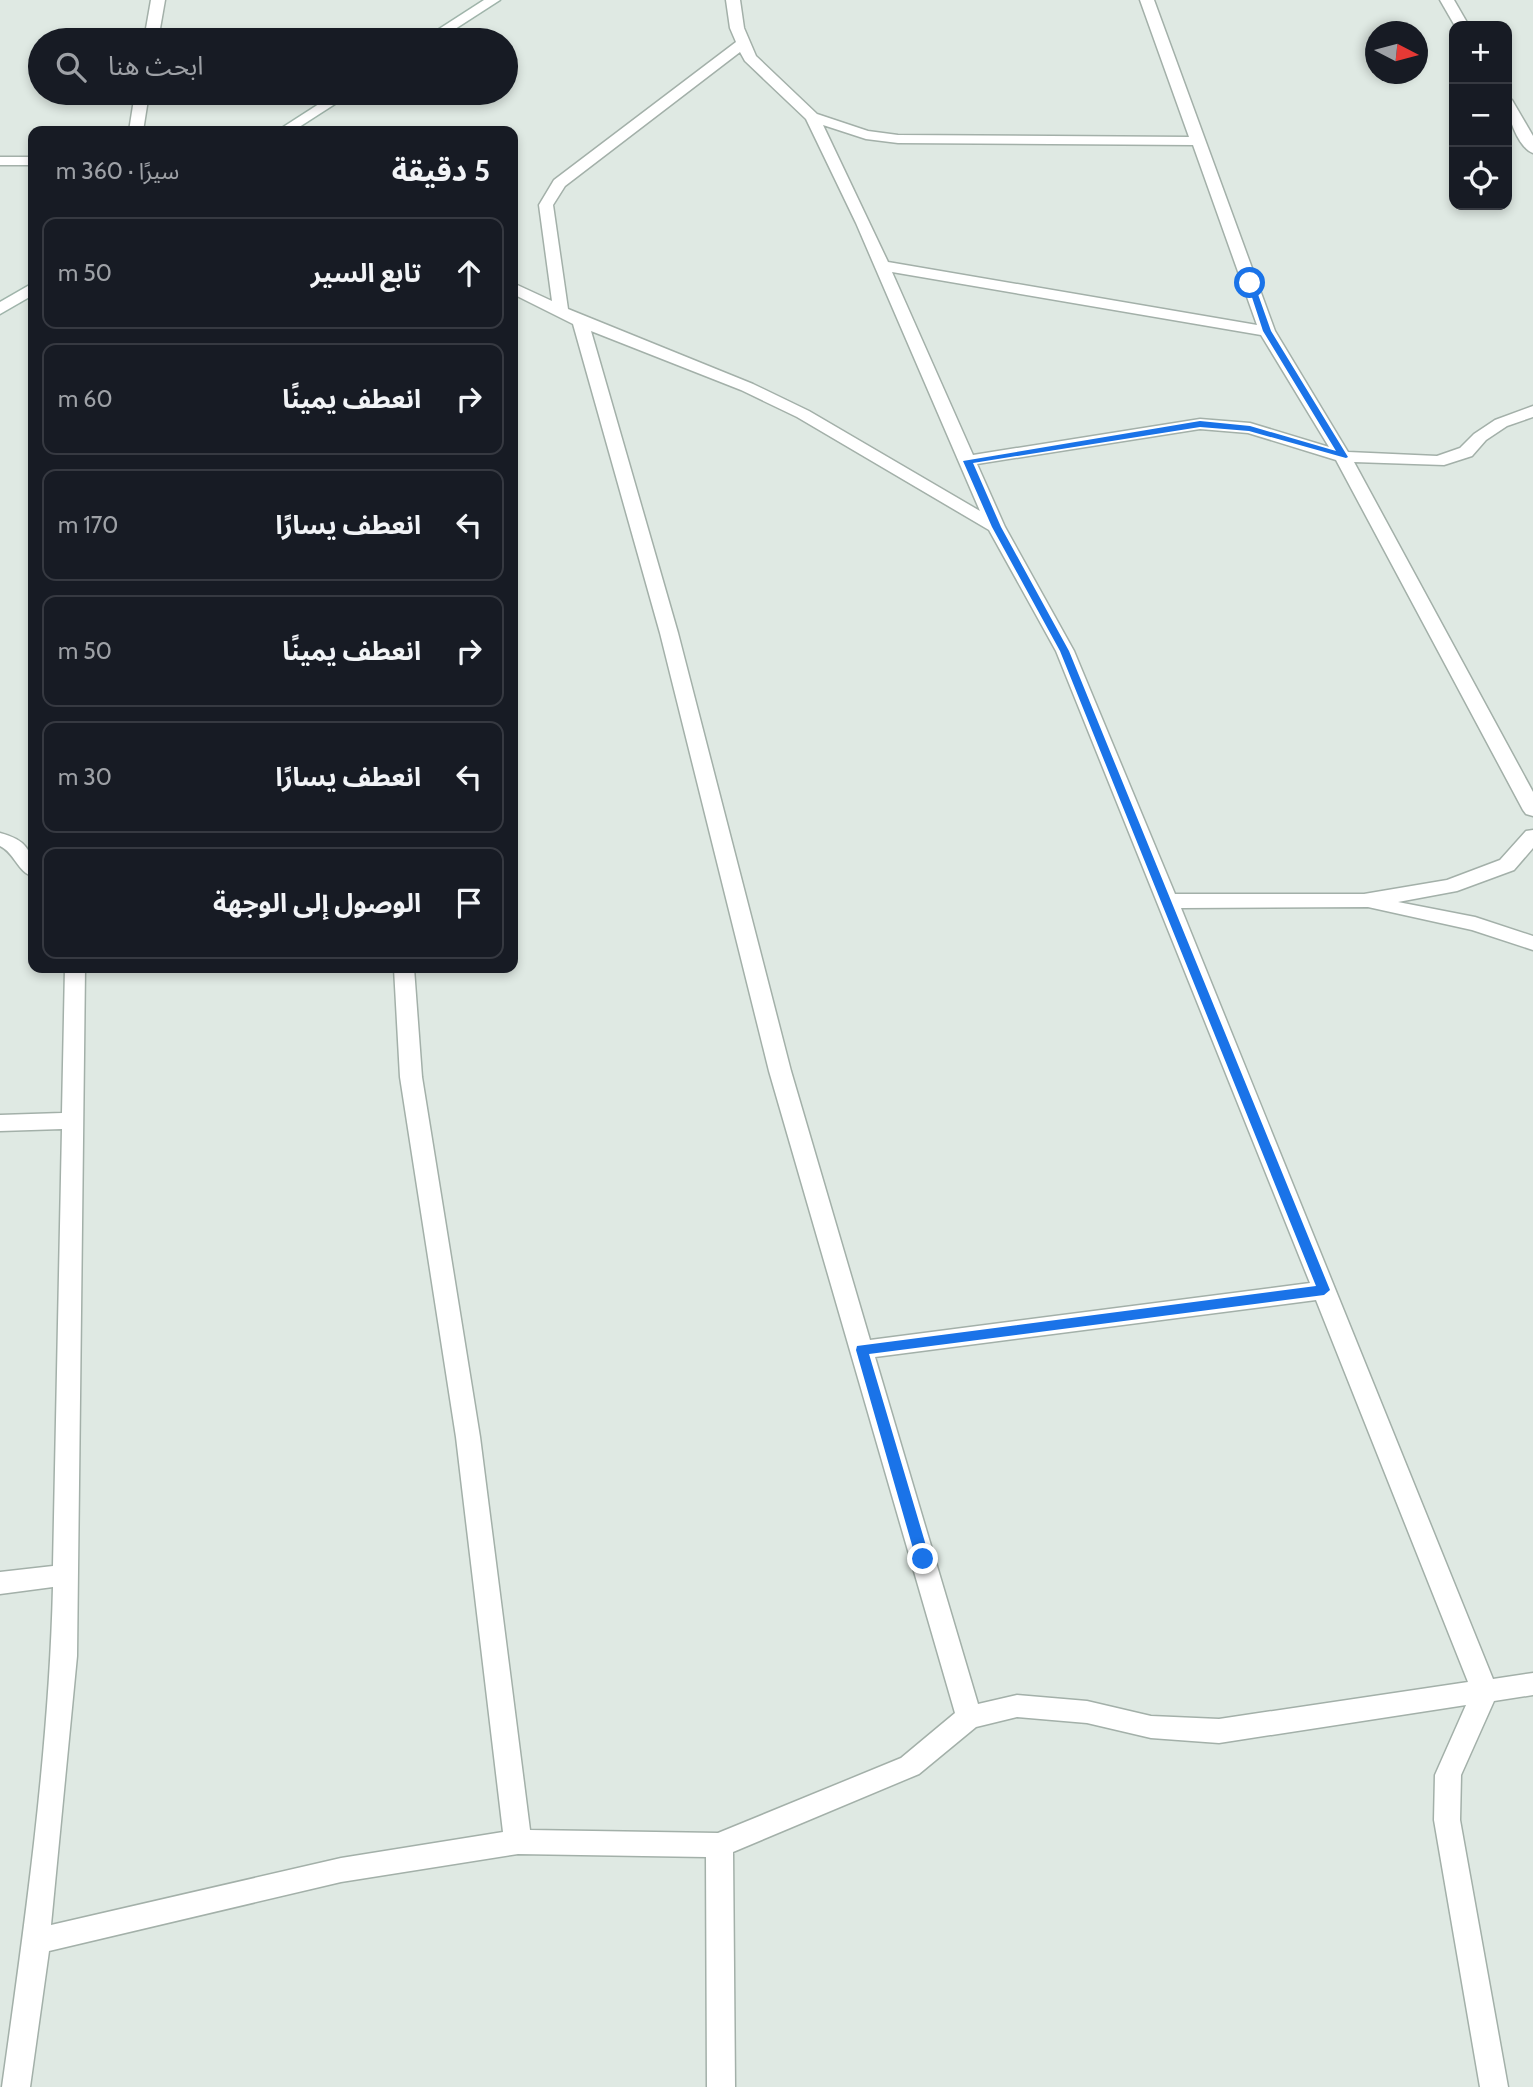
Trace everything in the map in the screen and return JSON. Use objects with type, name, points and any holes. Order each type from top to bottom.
[{"type":"street","points":[[153,28],[158,0]]},
{"type":"street","points":[[448,28],[493,0]]},
{"type":"street","points":[[733,0],[737,28],[750,58],[812,117],[882,266],[996,527],[1065,651],[1485,1692],[1448,1775],[1447,1820],[1494,2087]]},
{"type":"street","points":[[1147,0],[1267,331],[1343,457],[1533,810]]},
{"type":"street","points":[[1447,0],[1459,21]]},
{"type":"street","points":[[742,44],[559,183],[547,205],[571,317],[669,633],[780,1071],[969,1717]]},
{"type":"street","points":[[137,126],[140,105]]},
{"type":"street","points":[[292,126],[326,105]]},
{"type":"street","points":[[1512,112],[1533,149]]},
{"type":"street","points":[[812,117],[866,135],[898,139],[1197,141]]},
{"type":"street","points":[[0,161],[28,161]]},
{"type":"street","points":[[882,266],[1267,331]]},
{"type":"street","points":[[518,290],[571,317],[747,387],[803,414],[996,527]]},
{"type":"street","points":[[0,309],[28,291]]},
{"type":"street","points":[[967,461],[1200,424],[1250,428],[1343,457],[1437,461],[1454,458],[1466,452],[1479,437],[1501,423],[1533,411]]},
{"type":"street","points":[[1168,901],[1364,901],[1450,886],[1507,865],[1533,836]]},
{"type":"street","points":[[0,839],[15,845],[28,863]]},
{"type":"street","points":[[1364,901],[1475,924],[1533,943]]},
{"type":"street","points":[[16,2087],[36,1941],[64,1656],[75,973]]},
{"type":"street","points":[[404,973],[411,1077],[468,1437],[518,1842]]},
{"type":"street","points":[[0,1123],[72,1121]]},
{"type":"street","points":[[862,1350],[1324,1290]]},
{"type":"street","points":[[0,1583],[65,1575]]},
{"type":"street","points":[[36,1941],[341,1870],[518,1842],[719,1845],[909,1766],[969,1717],[1017,1706],[1087,1712],[1151,1727],[1219,1731],[1533,1684]]},
{"type":"street","points":[[719,1845],[721,2087]]},
{"type":"route","points":[[923,1559],[862,1350],[1324,1290],[1065,651],[996,527],[967,461],[1200,424],[1250,428],[1343,457],[1267,331],[1250,283]]}]
